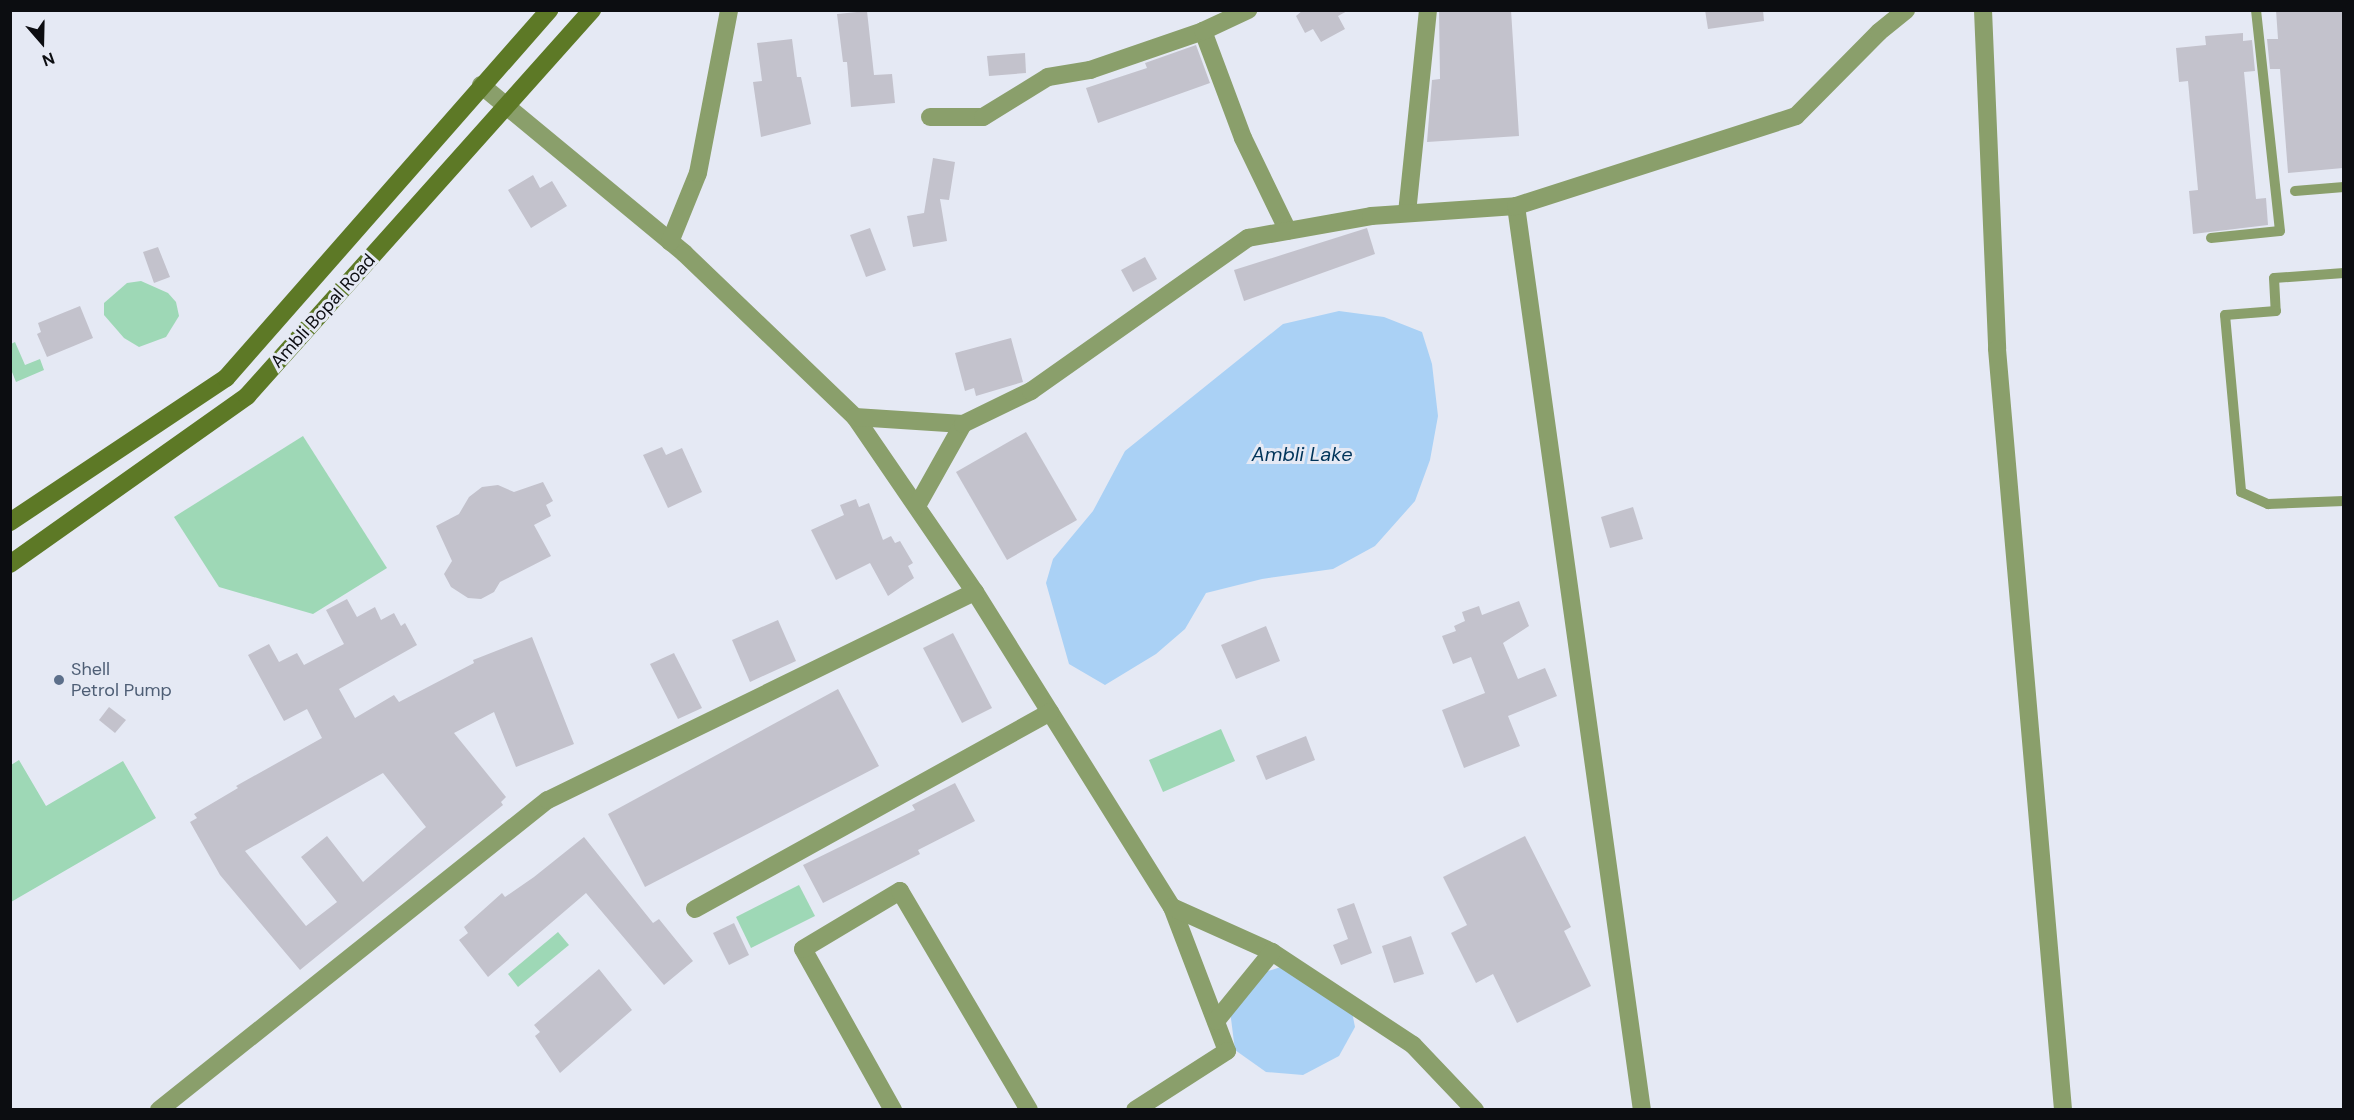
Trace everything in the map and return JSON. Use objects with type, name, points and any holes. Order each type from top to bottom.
[{"type":"street","name":"Ambli Bopal Road","points":[[10,522],[226,378],[549,10]]},
{"type":"street","name":"Ambli Bopal Road","points":[[10,564],[247,396],[592,10]]},
{"type":"street","points":[[670,242],[698,174],[729,10]]},
{"type":"street","points":[[930,117],[983,117],[1048,77],[1090,70],[1203,31],[1248,10]]},
{"type":"street","points":[[1407,213],[1428,10]]},
{"type":"street","points":[[855,417],[963,423],[1031,391],[1248,238],[1407,213],[1516,206],[1796,116],[1879,32],[1906,10]]},
{"type":"street","points":[[1983,10],[1997,349],[2063,1110]]},
{"type":"street","points":[[1203,31],[1243,138],[1288,231]]},
{"type":"street","points":[[481,85],[670,242],[855,417],[975,592],[1172,907],[1227,1051],[1135,1110]]},
{"type":"street","points":[[1516,206],[1642,1110]]},
{"type":"street","points":[[917,506],[963,423]]},
{"type":"street","points":[[159,1110],[548,800],[975,592]]},
{"type":"street","points":[[695,909],[1050,712]]},
{"type":"street","points":[[893,1110],[803,949],[900,891],[1029,1110]]},
{"type":"street","points":[[1172,907],[1272,952],[1413,1045],[1475,1110]]},
{"type":"street","points":[[1216,1021],[1272,952]]},
{"type":"lane","points":[[2211,238],[2280,231],[2256,10]]},
{"type":"lane","points":[[2295,191],[2343,187]]},
{"type":"lane","points":[[2343,273],[2274,278],[2276,311],[2224,315],[2241,492],[2268,504],[2343,501]]},
{"type":"green space","points":[[141,281],[168,293],[176,302],[179,316],[166,337],[139,347],[124,338],[104,315],[104,303],[127,283]]},
{"type":"green space","points":[[15,342],[25,365],[40,359],[44,370],[16,382],[10,367],[11,344]]},
{"type":"green space","points":[[303,436],[387,568],[313,614],[219,587],[174,517]]},
{"type":"green space","points":[[1221,729],[1235,761],[1163,792],[1149,760]]},
{"type":"green space","points":[[19,760],[46,806],[123,761],[156,818],[11,902],[11,765]]},
{"type":"green space","points":[[799,885],[815,916],[751,948],[736,917]]},
{"type":"green space","points":[[558,932],[569,945],[518,987],[508,974]]},
{"type":"water","name":"Ambli Lake","points":[[1339,311],[1384,317],[1422,332],[1432,364],[1438,416],[1430,460],[1415,501],[1375,546],[1333,569],[1262,579],[1206,593],[1185,629],[1156,654],[1105,685],[1069,664],[1046,583],[1053,559],[1093,511],[1125,451],[1283,324]]},
{"type":"water","points":[[1287,965],[1351,1007],[1355,1027],[1339,1056],[1303,1075],[1266,1072],[1235,1050],[1230,1011],[1256,975]]},
{"type":"building","points":[[1303,10],[1349,10],[1338,16],[1345,29],[1321,42],[1313,29],[1305,33],[1296,16]]},
{"type":"building","points":[[1439,10],[1511,10],[1519,136],[1427,142],[1432,80],[1440,79]]},
{"type":"building","points":[[1705,10],[1763,10],[1764,21],[1708,29]]},
{"type":"building","points":[[2276,10],[2343,10],[2343,168],[2288,173],[2280,69],[2270,69],[2267,39],[2278,39]]},
{"type":"building","points":[[867,11],[874,75],[892,74],[895,103],[851,107],[847,62],[843,62],[837,14]]},
{"type":"building","points":[[2243,33],[2243,41],[2252,40],[2255,71],[2244,72],[2256,199],[2266,198],[2268,225],[2193,234],[2189,191],[2198,190],[2188,81],[2179,82],[2176,48],[2206,45],[2205,36]]},
{"type":"building","points":[[792,39],[797,77],[801,77],[811,124],[761,137],[753,82],[762,81],[757,43]]},
{"type":"building","points":[[1196,45],[1210,83],[1098,123],[1086,88],[1147,68],[1145,63]]},
{"type":"building","points":[[1025,53],[1026,73],[989,76],[987,56]]},
{"type":"building","points":[[933,158],[955,162],[949,200],[940,199],[947,241],[913,247],[907,216],[924,213]]},
{"type":"building","points":[[533,175],[540,188],[552,181],[567,206],[531,228],[508,190]]},
{"type":"building","points":[[870,228],[886,270],[866,277],[850,235]]},
{"type":"building","points":[[1367,228],[1375,254],[1244,301],[1234,270]]},
{"type":"building","points":[[158,247],[170,277],[154,283],[143,252]]},
{"type":"building","points":[[1145,257],[1157,279],[1133,292],[1121,270]]},
{"type":"building","points":[[80,306],[93,338],[47,357],[37,334],[41,332],[38,323]]},
{"type":"building","points":[[1011,338],[1023,382],[976,396],[974,388],[965,391],[955,353]]},
{"type":"building","points":[[1026,432],[1077,520],[1007,560],[956,472]]},
{"type":"building","points":[[662,447],[666,455],[682,448],[702,492],[668,508],[643,455]]},
{"type":"building","points":[[543,482],[553,501],[546,505],[551,516],[534,525],[551,556],[500,582],[494,592],[481,599],[468,598],[451,587],[444,574],[452,561],[436,526],[459,514],[469,497],[482,487],[498,485],[514,492]]},
{"type":"building","points":[[856,499],[859,507],[869,503],[883,540],[891,536],[895,543],[900,541],[913,563],[908,566],[914,578],[888,596],[870,563],[836,580],[811,530],[844,515],[840,505]]},
{"type":"building","points":[[1633,507],[1643,539],[1610,548],[1601,517]]},
{"type":"building","points":[[347,599],[357,617],[375,607],[381,620],[394,613],[401,626],[405,623],[417,645],[339,689],[355,718],[394,695],[399,702],[474,663],[473,660],[532,637],[574,744],[516,767],[494,712],[454,733],[506,797],[501,802],[503,805],[300,970],[220,875],[190,822],[197,818],[194,814],[238,788],[236,786],[322,738],[307,709],[284,721],[248,655],[269,644],[279,662],[297,653],[304,665],[344,644],[326,610]],"holes":[[[383,773],[426,827],[363,882],[327,836],[301,857],[337,902],[306,926],[245,851]]]},
{"type":"building","points":[[1519,601],[1529,626],[1503,643],[1518,679],[1545,668],[1557,696],[1508,716],[1520,746],[1464,768],[1442,710],[1485,693],[1471,657],[1453,664],[1442,636],[1456,631],[1454,626],[1465,621],[1462,612],[1479,606],[1482,615]]},
{"type":"building","points":[[778,620],[796,661],[750,682],[732,640]]},
{"type":"building","points":[[1266,626],[1280,661],[1236,679],[1221,645]]},
{"type":"building","points":[[953,633],[992,708],[962,723],[923,648]]},
{"type":"building","points":[[674,653],[702,708],[678,719],[650,664]]},
{"type":"building","points":[[838,689],[879,766],[645,887],[608,814]]},
{"type":"building","points":[[109,707],[126,720],[115,733],[99,720]]},
{"type":"building","points":[[1306,736],[1315,760],[1266,780],[1256,756]]},
{"type":"building","points":[[955,783],[975,821],[918,850],[920,854],[823,903],[803,865],[915,810],[912,805]]},
{"type":"building","points":[[1525,836],[1571,927],[1564,931],[1591,986],[1517,1023],[1493,974],[1476,983],[1451,933],[1467,925],[1443,877]]},
{"type":"building","points":[[584,837],[653,923],[659,919],[693,961],[664,985],[586,893],[488,977],[459,940],[468,933],[464,927],[502,893],[505,897]]},
{"type":"building","points":[[1354,903],[1372,953],[1341,965],[1333,945],[1348,939],[1337,909]]},
{"type":"building","points":[[734,923],[749,955],[729,965],[713,933]]},
{"type":"building","points":[[1411,936],[1424,974],[1394,983],[1382,946]]},
{"type":"building","points":[[599,969],[632,1010],[560,1073],[535,1036],[540,1032],[534,1025]]},
{"type":"place","name":"Shell Petrol Pump","points":[[59,680]]}]
